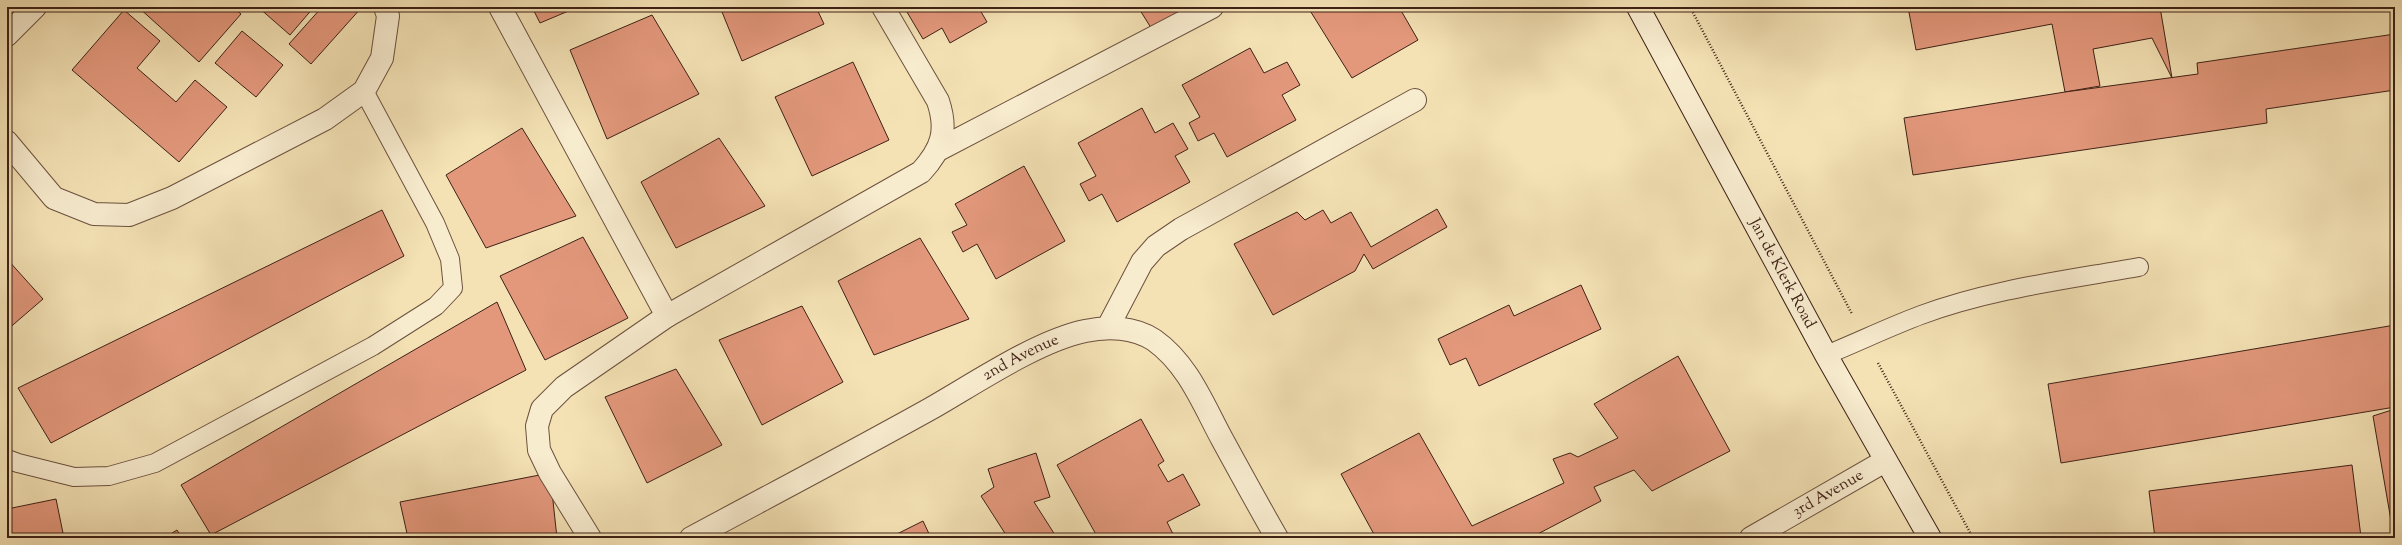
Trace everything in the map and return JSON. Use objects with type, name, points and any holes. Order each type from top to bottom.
[{"type":"street","points":[[7,36],[36,7]]},
{"type":"street","points":[[7,142],[54,198],[94,214],[129,215],[172,198],[325,119],[364,91],[382,58],[388,16],[385,7]]},
{"type":"street","points":[[500,7],[667,316]]},
{"type":"street","points":[[590,538],[550,473],[539,450],[537,426],[542,409],[564,387],[667,316],[921,172],[938,150],[943,135],[944,117],[938,101],[883,7]]},
{"type":"street","points":[[938,150],[1212,7]]},
{"type":"street","name":"Jan de Klerk Road","points":[[1638,7],[1826,355],[1930,538]]},
{"type":"street","points":[[1108,327],[1142,262],[1156,246],[1181,229],[1415,100]]},
{"type":"street","name":"2nd Avenue","points":[[690,538],[873,441],[1027,354],[1063,337],[1108,327],[1139,333],[1153,339],[1175,358],[1195,387],[1277,538]]},
{"type":"street","name":"3rd Avenue","points":[[1751,538],[1885,461]]},
{"type":"lane","points":[[7,459],[74,477],[109,476],[155,464],[373,346],[436,306],[453,288],[450,259],[434,223],[364,91]]},
{"type":"lane","points":[[1826,355],[1921,314],[2008,291],[2139,267]]},
{"type":"path","points":[[1690,7],[1972,538]]},
{"type":"building","points":[[138,7],[233,7],[241,14],[199,62]]},
{"type":"building","points":[[258,7],[314,7],[290,35]]},
{"type":"building","points":[[322,7],[362,7],[311,64],[289,44]]},
{"type":"building","points":[[532,7],[578,7],[540,23]]},
{"type":"building","points":[[720,7],[816,7],[824,24],[742,61]]},
{"type":"building","points":[[904,7],[986,7],[980,10],[987,22],[950,43],[942,28],[923,39]]},
{"type":"building","points":[[1138,7],[1196,7],[1153,31]]},
{"type":"building","points":[[1314,7],[1399,7],[1418,40],[1352,78],[1309,9]]},
{"type":"building","points":[[1908,7],[2160,7],[2172,78],[2152,38],[2093,49],[2100,86],[2065,92],[2052,24],[1916,50]]},
{"type":"building","points":[[124,10],[160,41],[137,68],[176,102],[195,80],[227,107],[179,162],[72,70]]},
{"type":"building","points":[[652,15],[699,94],[607,139],[570,50]]},
{"type":"building","points":[[242,31],[283,65],[256,97],[215,63]]},
{"type":"building","points":[[2395,34],[2395,90],[2266,109],[2267,123],[1913,175],[1904,118],[2065,92],[2198,74],[2197,63]]},
{"type":"building","points":[[1250,48],[1264,73],[1287,62],[1300,85],[1282,95],[1296,120],[1227,157],[1214,133],[1198,141],[1189,123],[1200,117],[1182,85]]},
{"type":"building","points":[[853,62],[889,140],[812,176],[775,97]]},
{"type":"building","points":[[1142,108],[1155,133],[1173,123],[1188,149],[1175,156],[1190,182],[1117,222],[1102,194],[1089,201],[1080,184],[1096,176],[1078,143]]},
{"type":"building","points":[[522,128],[576,216],[486,248],[446,175]]},
{"type":"building","points":[[719,138],[765,206],[676,248],[641,182]]},
{"type":"building","points":[[1024,166],[1065,241],[996,279],[977,244],[963,252],[952,232],[967,225],[955,204]]},
{"type":"building","points":[[1437,209],[1447,227],[1373,269],[1364,254],[1355,271],[1273,315],[1234,244],[1297,212],[1305,220],[1323,210],[1331,223],[1351,212],[1371,247]]},
{"type":"building","points":[[382,210],[404,256],[51,443],[18,388]]},
{"type":"building","points":[[583,237],[628,318],[545,360],[500,276]]},
{"type":"building","points":[[920,238],[969,319],[874,355],[838,281]]},
{"type":"building","points":[[7,259],[43,299],[7,330]]},
{"type":"building","points":[[1581,285],[1601,329],[1479,386],[1466,358],[1450,365],[1438,339],[1509,305],[1514,316]]},
{"type":"building","points":[[497,302],[526,370],[211,535],[181,485]]},
{"type":"building","points":[[802,306],[843,382],[762,425],[719,340]]},
{"type":"building","points":[[2395,325],[2395,407],[2061,463],[2048,384]]},
{"type":"building","points":[[1678,356],[1730,451],[1652,491],[1634,470],[1594,487],[1601,501],[1530,538],[1376,538],[1341,474],[1419,433],[1472,526],[1564,483],[1553,459],[1570,453],[1578,457],[1618,438],[1594,404]]},
{"type":"building","points":[[676,369],[722,445],[647,483],[605,397]]},
{"type":"building","points":[[2395,409],[2395,538],[2394,538],[2373,416]]},
{"type":"building","points":[[1141,419],[1164,461],[1158,465],[1168,482],[1183,474],[1200,505],[1167,522],[1175,538],[1098,538],[1057,465]]},
{"type":"building","points":[[1036,453],[1050,497],[1034,502],[1057,538],[1008,538],[981,496],[994,487],[988,469]]},
{"type":"building","points":[[2352,465],[2361,537],[2155,538],[2149,491]]},
{"type":"building","points":[[550,473],[557,538],[408,538],[400,502]]},
{"type":"building","points":[[56,499],[64,538],[7,538],[7,509]]},
{"type":"building","points":[[923,521],[931,538],[889,538]]},
{"type":"building","points":[[177,530],[182,538],[164,538]]}]
